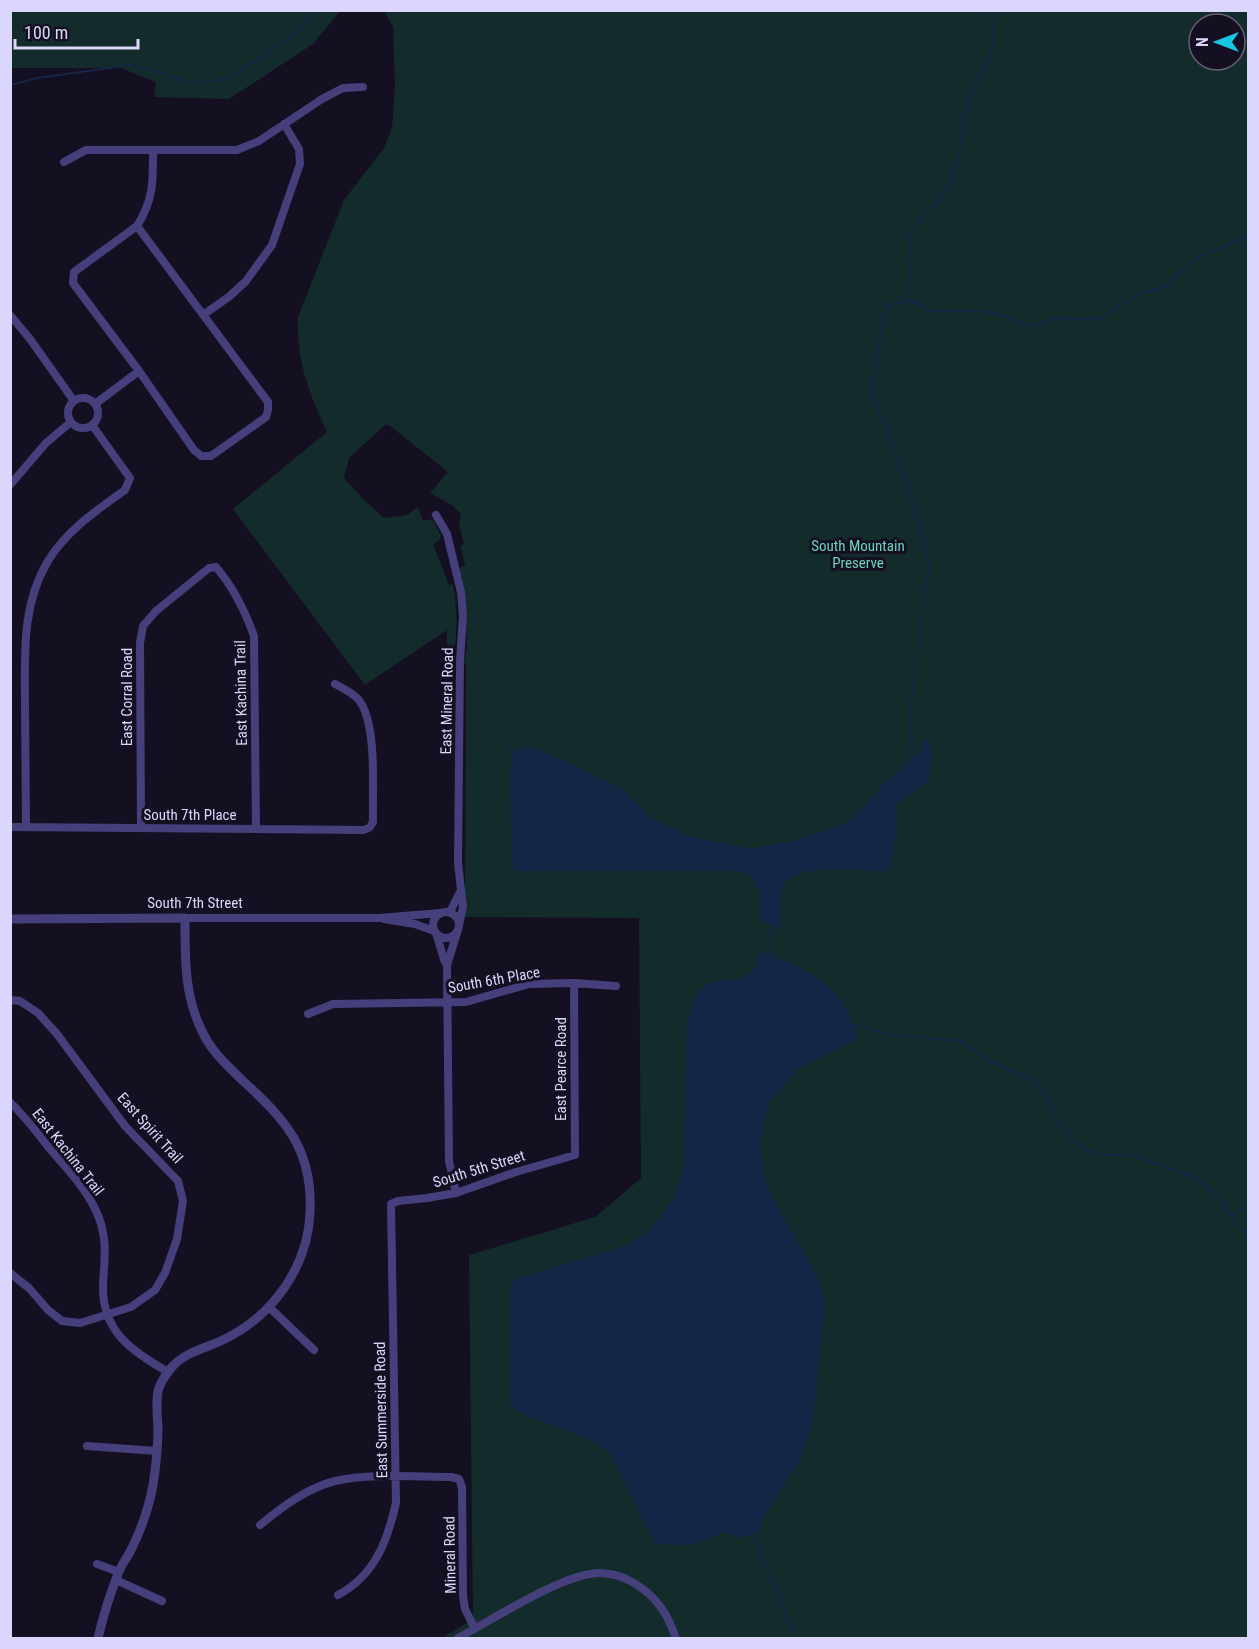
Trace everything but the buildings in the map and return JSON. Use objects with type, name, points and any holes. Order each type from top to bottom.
[{"type":"street","points":[[64,162],[86,150],[237,150],[259,141],[322,99],[343,88],[363,87]]},
{"type":"street","points":[[203,315],[230,296],[246,281],[272,245],[300,164],[299,149],[284,124]]},
{"type":"street","points":[[137,226],[268,402],[266,417],[211,456],[201,456],[194,450],[139,371],[73,283],[74,272],[137,226],[148,207],[153,179],[153,150]]},
{"type":"street","points":[[10,315],[74,401]]},
{"type":"street","points":[[95,404],[139,371]]},
{"type":"street","points":[[83,398],[95,404],[97,417],[92,425],[83,428],[71,422],[69,408],[74,401],[83,398]]},
{"type":"street","points":[[10,485],[46,443],[71,422]]},
{"type":"street","points":[[26,826],[25,632],[34,590],[48,560],[69,535],[83,521],[125,490],[130,478],[92,425]]},
{"type":"street","name":"East Mineral Road","points":[[436,515],[447,534],[461,592],[463,616],[460,661],[458,863],[463,907],[447,965],[449,1161],[456,1193]]},
{"type":"street","name":"East Corral Road","points":[[141,828],[140,643],[144,626],[156,611],[209,568],[216,567]]},
{"type":"street","name":"East Kachina Trail","points":[[216,567],[225,577],[243,607],[254,636],[256,828]]},
{"type":"street","name":"South 7th Place","points":[[10,827],[364,830],[373,822],[370,724],[358,699],[335,684]]},
{"type":"street","points":[[458,929],[457,917],[450,912],[460,892]]},
{"type":"street","points":[[435,933],[433,921],[440,912]]},
{"type":"street","name":"South 7th Street","points":[[10,919],[380,918],[450,912]]},
{"type":"street","points":[[98,1638],[117,1576],[132,1548],[153,1487],[159,1389],[173,1365],[188,1353],[208,1347],[236,1333],[255,1321],[269,1307],[287,1286],[307,1238],[310,1212],[306,1170],[296,1142],[283,1119],[216,1053],[206,1039],[191,1005],[186,980],[185,918]]},
{"type":"street","name":"South 7th Street","points":[[380,918],[415,924],[447,938],[458,929]]},
{"type":"street","name":"East Mineral Road","points":[[435,933],[440,941],[447,965]]},
{"type":"street","name":"South 6th Place","points":[[308,1014],[333,1004],[466,1002],[529,984],[574,983],[616,986]]},
{"type":"street","name":"East Pearce Road","points":[[574,983],[575,1155]]},
{"type":"street","name":"East Spirit Trail","points":[[10,1000],[20,1001],[38,1013],[57,1034],[125,1126],[178,1181],[183,1201],[177,1239],[165,1274],[156,1290],[132,1307],[80,1323],[62,1321],[48,1310],[29,1288],[10,1273]]},
{"type":"street","name":"East Kachina Trail","points":[[10,1102],[85,1191],[93,1204],[103,1228],[105,1242],[103,1287],[107,1314],[121,1339],[138,1355],[168,1372]]},
{"type":"street","name":"South 5th Street","points":[[391,1204],[456,1193],[575,1155]]},
{"type":"street","name":"East Summerside Road","points":[[338,1595],[353,1587],[378,1558],[396,1503],[391,1204]]},
{"type":"street","points":[[269,1307],[314,1350]]},
{"type":"street","points":[[87,1446],[157,1451]]},
{"type":"street","points":[[260,1525],[293,1500],[320,1486],[353,1478],[396,1477]]},
{"type":"street","name":"Mineral Road","points":[[396,1477],[459,1479],[462,1487],[463,1596],[465,1609],[475,1629]]},
{"type":"street","points":[[98,1564],[162,1601]]},
{"type":"street","points":[[458,1638],[554,1586],[583,1576],[602,1573],[630,1581],[651,1596],[664,1611],[676,1638]]},
{"type":"green space","points":[[11,10],[340,11],[313,44],[229,99],[154,97],[156,82],[121,68],[11,68]]},
{"type":"green space","name":"South Mountain Preserve","points":[[384,11],[1248,11],[1248,1638],[442,1638],[473,1619],[469,1255],[595,1217],[641,1178],[639,918],[465,917],[466,664],[464,664],[467,646],[465,591],[459,568],[465,565],[460,546],[464,544],[459,525],[461,514],[452,505],[430,493],[448,472],[389,425],[385,425],[349,458],[344,478],[384,518],[407,515],[418,507],[423,521],[432,519],[441,535],[439,541],[433,544],[449,585],[453,584],[456,604],[453,663],[447,663],[447,630],[365,685],[233,509],[327,432],[305,376],[299,348],[298,317],[344,200],[384,148],[392,128],[395,86],[393,27]]},
{"type":"water","points":[[924,740],[928,740],[932,753],[929,780],[895,805],[896,831],[891,868],[885,871],[829,869],[799,874],[788,880],[781,892],[781,931],[760,919],[761,897],[751,877],[738,871],[518,871],[512,866],[510,770],[513,754],[523,747],[538,749],[623,789],[651,818],[692,837],[751,849],[792,841],[844,824],[863,808],[885,782],[919,753]]},
{"type":"water","points":[[759,951],[805,971],[827,985],[843,1003],[858,1038],[800,1067],[768,1103],[760,1145],[766,1186],[818,1278],[825,1300],[812,1430],[797,1465],[762,1520],[761,1531],[739,1538],[725,1532],[692,1545],[655,1544],[610,1453],[596,1442],[515,1411],[510,1404],[510,1286],[515,1279],[630,1244],[651,1228],[675,1197],[684,1163],[687,1024],[692,1005],[702,989],[708,985],[749,974],[755,967]]},
{"type":"waterway","points":[[10,85],[37,78],[132,65],[185,82],[225,79],[266,55],[302,28],[316,10]]},
{"type":"waterway","points":[[907,302],[912,261],[909,235],[921,218],[944,194],[958,161],[968,101],[993,48],[994,32],[991,12],[993,10]]},
{"type":"waterway","points":[[912,760],[911,708],[925,590],[930,569],[915,509],[895,450],[871,392],[886,305],[913,301],[932,311],[983,311],[1005,316],[1030,326],[1057,318],[1099,319],[1142,293],[1167,286],[1194,259],[1248,236]]},
{"type":"waterway","points":[[509,746],[518,753]]},
{"type":"waterway","points":[[770,957],[772,924]]},
{"type":"waterway","points":[[851,1024],[889,1034],[961,1041],[988,1060],[1037,1082],[1054,1114],[1073,1141],[1088,1151],[1104,1155],[1129,1154],[1196,1177],[1215,1194],[1248,1235]]},
{"type":"waterway","points":[[1230,1216],[1248,1206]]},
{"type":"waterway","points":[[752,1533],[796,1638]]}]
